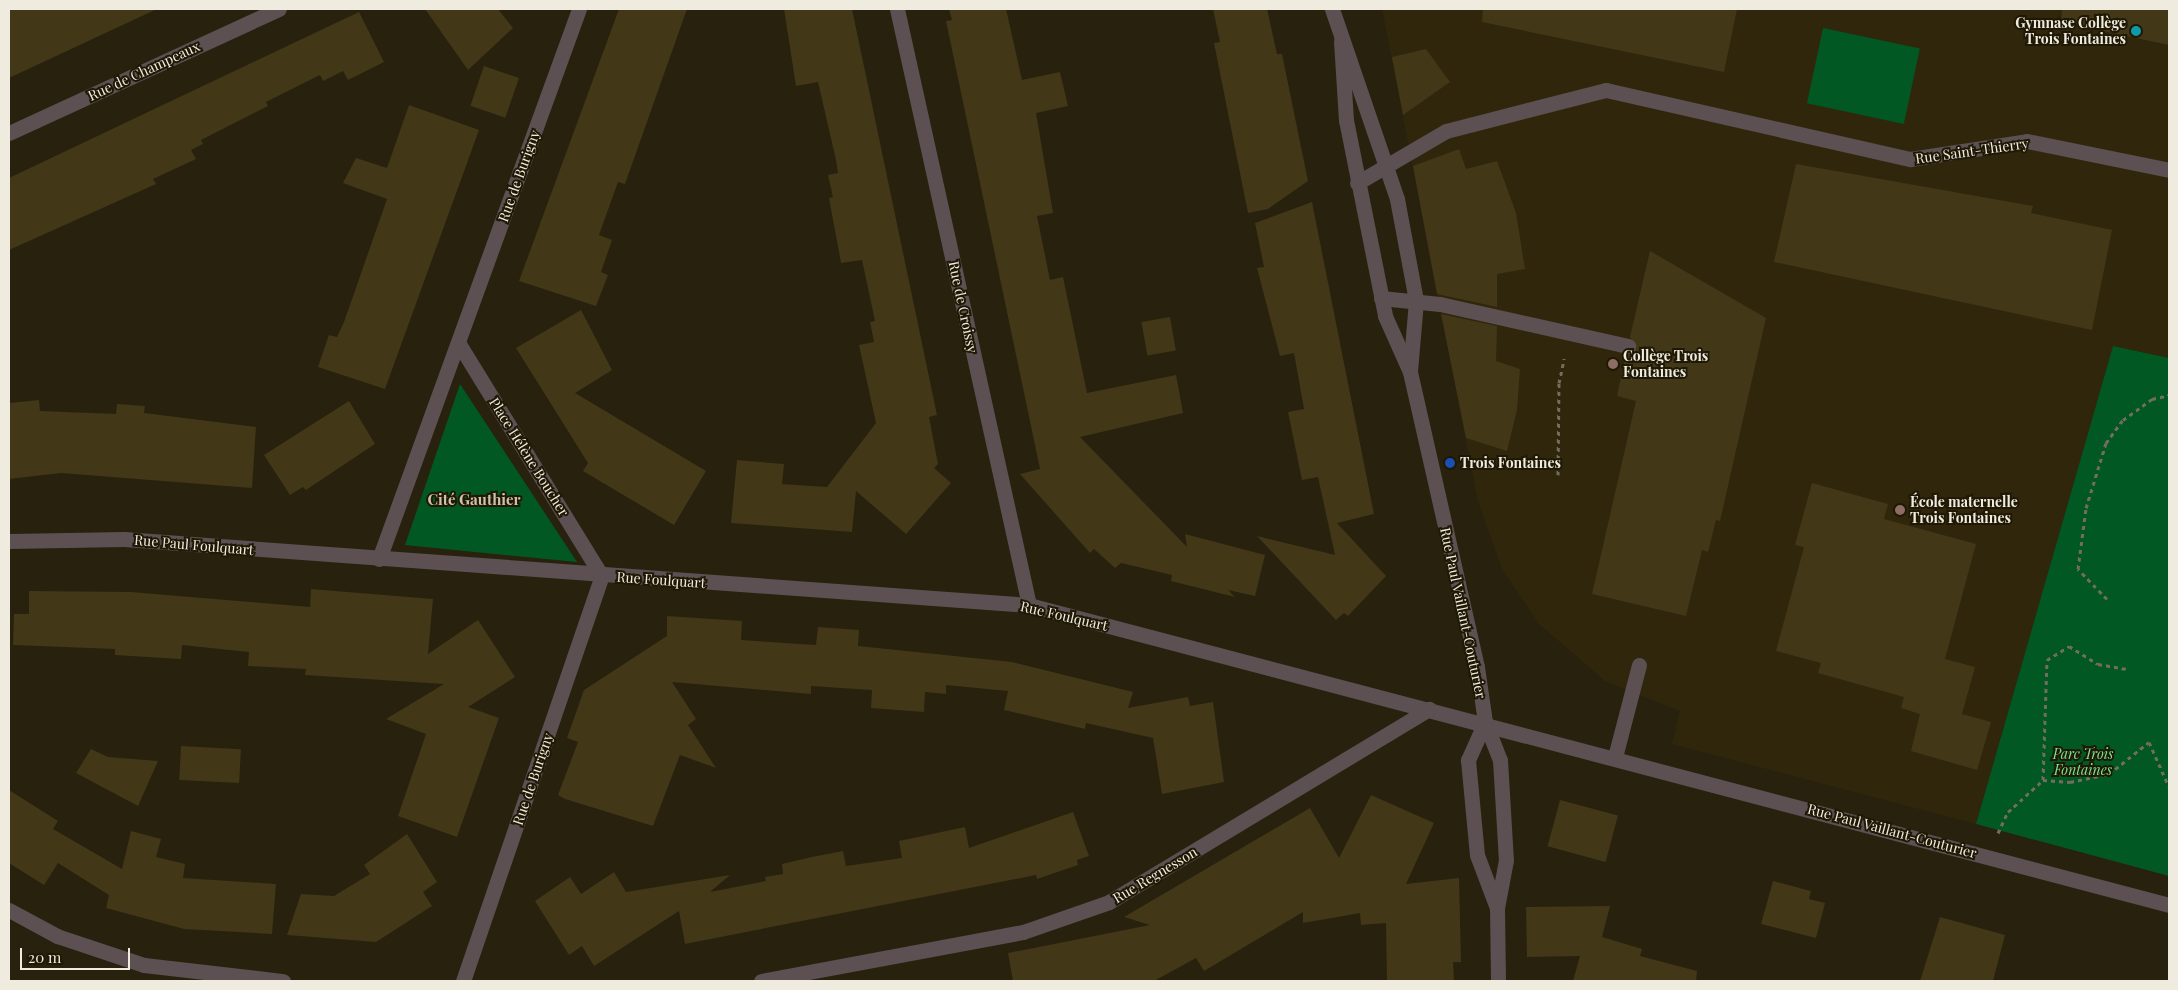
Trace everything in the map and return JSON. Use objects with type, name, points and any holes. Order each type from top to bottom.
[{"type":"street","name":"Rue de Champeaux","points":[[9,133],[279,9]]},
{"type":"street","name":"Rue de Burigny","points":[[459,344],[578,9]]},
{"type":"street","name":"Rue de Croissy","points":[[897,9],[1029,605]]},
{"type":"street","name":"Rue Paul Vaillant-Couturier","points":[[1332,9],[1341,41],[1388,166],[1416,301],[1410,372]]},
{"type":"street","name":"Rue Paul Vaillant-Couturier","points":[[1341,41],[1357,183],[1381,298],[1410,372],[1478,671],[1484,722],[2169,905]]},
{"type":"street","name":"Rue Saint-Thierry","points":[[1388,166],[1446,132],[1606,90],[1717,114],[1910,160],[2027,140],[2169,170]]},
{"type":"street","points":[[1357,183],[1388,166]]},
{"type":"street","points":[[1381,298],[1416,301],[1467,310],[1628,346]]},
{"type":"street","points":[[459,344],[379,559],[602,576]]},
{"type":"street","name":"Place Hélène Boucher","points":[[459,344],[602,576]]},
{"type":"street","name":"Rue Paul Foulquart","points":[[9,542],[124,539],[379,559]]},
{"type":"street","name":"Rue de Burigny","points":[[463,981],[602,576]]},
{"type":"street","name":"Rue Foulquart","points":[[602,576],[1029,605],[1484,722]]},
{"type":"street","points":[[1615,757],[1639,665]]},
{"type":"street","name":"Rue Regnesson","points":[[761,981],[1023,932],[1108,902],[1429,709]]},
{"type":"street","points":[[1484,722],[1468,760],[1477,855],[1497,908]]},
{"type":"street","points":[[1484,722],[1500,760],[1505,813],[1506,860],[1497,908],[1498,981]]},
{"type":"street","points":[[9,910],[57,936],[144,965],[283,981]]},
{"type":"path","points":[[1558,475],[1559,383],[1570,333]]},
{"type":"path","points":[[2107,599],[2078,570],[2086,508],[2106,443],[2122,420],[2152,399],[2169,395]]},
{"type":"path","points":[[1986,856],[2008,812],[2042,780],[2047,660],[2069,646],[2098,664],[2127,669]]},
{"type":"path","points":[[2042,780],[2070,782],[2109,774],[2149,742],[2169,787]]},
{"type":"shaded area","name":"Collège Trois Fontaines","points":[[1382,9],[2169,9],[2169,358],[2113,346],[1976,824],[1672,744],[1680,711],[1605,681],[1539,624],[1502,569],[1478,502]]},
{"type":"green space","points":[[1823,28],[1920,49],[1904,124],[1807,103]]},
{"type":"green space","name":"Parc Trois Fontaines","points":[[2113,346],[2169,358],[2169,876],[1976,824]]},
{"type":"green space","points":[[460,384],[577,562],[405,545]]},
{"type":"building","points":[[9,9],[157,9],[9,78]]},
{"type":"building","points":[[425,9],[498,9],[513,28],[468,70]]},
{"type":"building","points":[[619,9],[687,9],[625,184],[618,182],[599,235],[612,240],[601,272],[608,275],[596,306],[519,281]]},
{"type":"building","points":[[784,9],[852,9],[937,415],[929,417],[938,464],[934,468],[951,483],[906,534],[856,491],[852,532],[731,523],[737,460],[784,464],[782,484],[827,487],[876,423],[859,345],[874,342],[870,322],[875,321],[862,260],[841,263],[829,198],[833,197],[828,175],[838,173],[836,160],[818,82],[796,86]]},
{"type":"building","points":[[949,9],[1006,9],[1022,80],[1060,72],[1068,106],[1036,113],[1053,213],[1037,216],[1050,280],[1063,277],[1087,393],[1176,375],[1183,413],[1080,437],[1187,547],[1185,534],[1265,555],[1255,596],[1228,590],[1235,597],[1171,581],[1172,575],[1121,563],[1115,568],[1094,549],[1090,553],[1020,474],[1040,469],[946,21],[952,20]]},
{"type":"building","points":[[1213,9],[1267,9],[1277,54],[1282,54],[1308,181],[1268,209],[1248,213],[1214,43],[1220,42]]},
{"type":"building","points":[[1483,9],[1737,9],[1724,72],[1482,22]]},
{"type":"building","name":"Gymnase Collège Trois Fontaines","points":[[2062,9],[2169,9],[2169,45],[2061,22]]},
{"type":"building","points":[[359,12],[384,62],[348,80],[343,71],[323,81],[320,75],[266,102],[268,106],[201,140],[203,144],[191,150],[196,159],[153,179],[156,184],[9,250],[9,178]]},
{"type":"building","points":[[1426,49],[1450,82],[1403,115],[1392,57]]},
{"type":"building","points":[[484,66],[519,78],[505,118],[470,106]]},
{"type":"building","points":[[409,105],[479,130],[385,389],[318,367],[329,335],[337,337],[344,322],[387,199],[343,183],[356,158],[387,168]]},
{"type":"building","points":[[1459,149],[1466,169],[1497,161],[1516,213],[1525,269],[1497,274],[1497,307],[1437,294],[1413,166]]},
{"type":"building","points":[[1796,164],[2033,206],[2031,213],[2112,230],[2092,330],[1774,262]]},
{"type":"building","points":[[1312,202],[1374,514],[1337,523],[1386,576],[1348,616],[1344,613],[1336,620],[1257,536],[1335,555],[1318,477],[1302,480],[1288,412],[1304,409],[1294,353],[1280,356],[1257,268],[1264,267],[1255,223]]},
{"type":"building","points":[[1650,251],[1766,318],[1720,521],[1716,520],[1708,552],[1702,550],[1686,616],[1592,594],[1636,401],[1617,396],[1626,355],[1637,348],[1630,337]]},
{"type":"building","points":[[581,310],[612,370],[575,393],[706,471],[674,525],[583,471],[588,463],[516,348]]},
{"type":"building","points":[[1441,314],[1497,326],[1496,361],[1520,369],[1517,410],[1507,451],[1466,438]]},
{"type":"building","points":[[1170,317],[1176,350],[1147,356],[1141,322]]},
{"type":"building","points":[[39,400],[40,411],[116,414],[117,404],[145,406],[144,413],[256,427],[252,488],[61,473],[9,479],[9,403]]},
{"type":"building","points":[[349,401],[375,444],[306,490],[303,487],[290,495],[264,455]]},
{"type":"building","points":[[1812,483],[1888,504],[1884,519],[1976,544],[1945,659],[1975,667],[1962,714],[1991,722],[1977,770],[1911,751],[1920,714],[1901,708],[1904,697],[1818,673],[1821,663],[1776,651],[1804,547],[1795,545]]},
{"type":"building","points":[[311,589],[433,599],[428,654],[478,620],[515,677],[468,707],[499,718],[457,837],[398,816],[426,734],[386,719],[444,684],[305,675],[306,669],[248,666],[249,652],[182,645],[181,659],[115,655],[115,649],[13,645],[14,614],[29,614],[29,591],[131,592],[310,607]]},
{"type":"building","points":[[667,616],[742,621],[741,640],[816,645],[818,627],[859,630],[858,646],[1012,662],[1133,692],[1128,708],[1188,697],[1190,706],[1213,702],[1224,782],[1162,794],[1153,738],[1086,723],[1085,729],[1004,710],[1008,691],[946,685],[946,694],[925,692],[924,712],[871,708],[872,690],[811,686],[811,694],[672,682],[696,719],[688,725],[716,768],[680,755],[653,826],[565,799],[558,795],[578,742],[567,738],[584,690],[667,636]]},
{"type":"building","points":[[181,746],[241,749],[239,783],[179,780]]},
{"type":"building","points":[[91,749],[108,757],[158,761],[138,806],[76,773]]},
{"type":"building","points":[[9,790],[58,821],[53,829],[122,869],[131,831],[161,839],[156,857],[185,864],[183,878],[276,884],[272,934],[184,929],[106,908],[109,895],[58,863],[44,885],[9,863]]},
{"type":"building","points":[[1371,795],[1434,823],[1406,884],[1459,878],[1461,962],[1453,962],[1454,981],[1387,981],[1386,923],[1361,925],[1360,913],[1303,923],[1303,912],[1204,971],[1196,958],[1154,981],[1013,981],[1008,953],[1150,925],[1124,917],[1310,808],[1339,858]]},
{"type":"building","points":[[1560,800],[1618,816],[1606,862],[1548,846]]},
{"type":"building","points":[[1073,812],[1089,856],[1077,860],[1078,865],[1037,879],[1036,875],[685,944],[679,911],[594,966],[582,946],[569,955],[535,901],[570,877],[581,894],[614,872],[626,892],[730,875],[710,892],[766,881],[765,877],[783,874],[782,864],[843,851],[846,866],[902,858],[899,841],[965,827],[969,848]]},
{"type":"building","points":[[407,834],[437,882],[423,892],[432,906],[376,942],[287,935],[301,894],[334,896],[370,874],[364,865]]},
{"type":"building","points":[[1773,881],[1811,891],[1809,899],[1825,903],[1816,938],[1761,924]]},
{"type":"building","points":[[1610,906],[1602,937],[1642,949],[1640,956],[1697,971],[1696,981],[1573,981],[1580,956],[1527,957],[1526,907]]},
{"type":"building","points":[[1940,917],[2005,935],[1993,981],[1920,981]]},
{"type":"place","name":"Gymnase Collège Trois Fontaines","points":[[2136,31]]},
{"type":"place","name":"Collège Trois Fontaines","points":[[1613,364]]},
{"type":"place","name":"Trois Fontaines","points":[[1450,463]]},
{"type":"place","name":"École maternelle Trois Fontaines","points":[[1900,510]]},
{"type":"district","name":"Cité Gauthier","points":[[474,500]]}]
